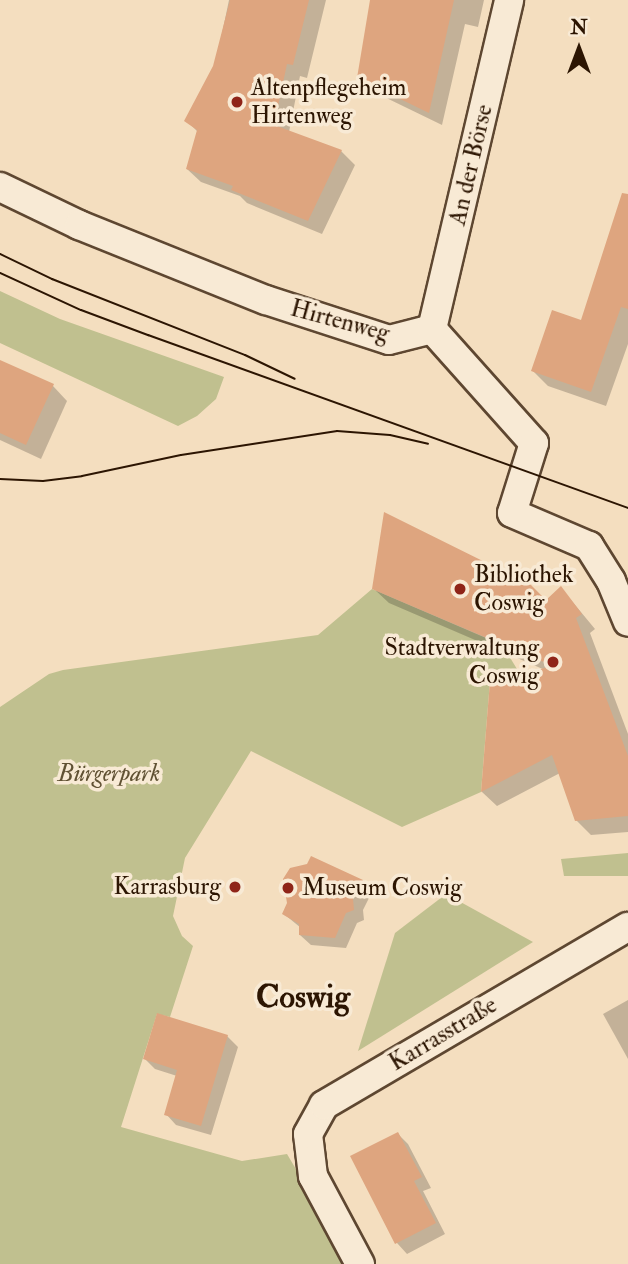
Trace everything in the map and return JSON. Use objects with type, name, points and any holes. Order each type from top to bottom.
[{"type":"street","name":"An der Börse","points":[[432,329],[509,0]]},
{"type":"street","name":"Hirtenweg","points":[[0,187],[79,225],[265,300],[389,340],[432,329]]},
{"type":"street","points":[[432,329],[534,443],[512,513],[589,546],[611,581],[628,622]]},
{"type":"street","name":"Karrasstraße","points":[[360,1264],[313,1175],[309,1133],[324,1105],[628,927]]},
{"type":"green space","points":[[0,291],[60,319],[224,377],[216,399],[197,416],[178,426],[0,343]]},
{"type":"green space","name":"Bürgerpark","points":[[372,589],[493,641],[506,651],[520,674],[490,681],[481,792],[402,827],[251,751],[185,858],[173,916],[182,936],[193,946],[170,1017],[157,1014],[121,1127],[242,1161],[287,1154],[352,1264],[0,1264],[0,707],[49,674],[63,670],[318,635]]},
{"type":"green space","points":[[628,853],[628,876],[564,876],[561,859]]},
{"type":"green space","points":[[446,894],[533,942],[358,1051],[395,933]]},
{"type":"building","name":"Altenpflegeheim Hirtenweg","points":[[230,0],[309,0],[293,65],[287,64],[274,125],[342,150],[308,221],[231,190],[233,186],[186,169],[197,130],[184,121],[213,66]]},
{"type":"building","points":[[370,0],[454,0],[429,113],[357,78]]},
{"type":"building","points":[[622,193],[628,194],[628,309],[621,307],[591,392],[531,371],[552,310],[581,320]]},
{"type":"building","points":[[0,360],[54,384],[26,445],[0,433]]},
{"type":"building","name":"Stadtverwaltung Coswig","points":[[384,512],[531,585],[546,600],[561,586],[582,614],[576,618],[628,756],[628,816],[575,821],[552,755],[481,792],[490,681],[553,666],[372,589]]},
{"type":"building","points":[[311,856],[363,880],[353,899],[354,910],[346,913],[335,938],[299,935],[299,924],[282,914],[287,903],[283,879],[290,868],[307,864]]},
{"type":"building","points":[[157,1013],[228,1035],[201,1126],[164,1115],[177,1070],[143,1059]]},
{"type":"building","points":[[398,1132],[422,1177],[414,1181],[436,1223],[395,1244],[350,1156]]},
{"type":"tram line","points":[[0,254],[52,279],[245,355],[295,379]]},
{"type":"tram line","points":[[0,273],[81,310],[628,508]]},
{"type":"tram line","points":[[0,479],[43,481],[82,476],[181,455],[337,431],[390,435],[428,444]]},
{"type":"place","name":"Altenpflegeheim Hirtenweg","points":[[237,102]]},
{"type":"place","name":"Bibliothek Coswig","points":[[460,589]]},
{"type":"place","name":"Stadtverwaltung Coswig","points":[[553,662]]},
{"type":"place","name":"Karrasburg","points":[[235,887]]},
{"type":"place","name":"Museum Coswig","points":[[288,888]]},
{"type":"district","name":"Coswig","points":[[303,997]]}]
